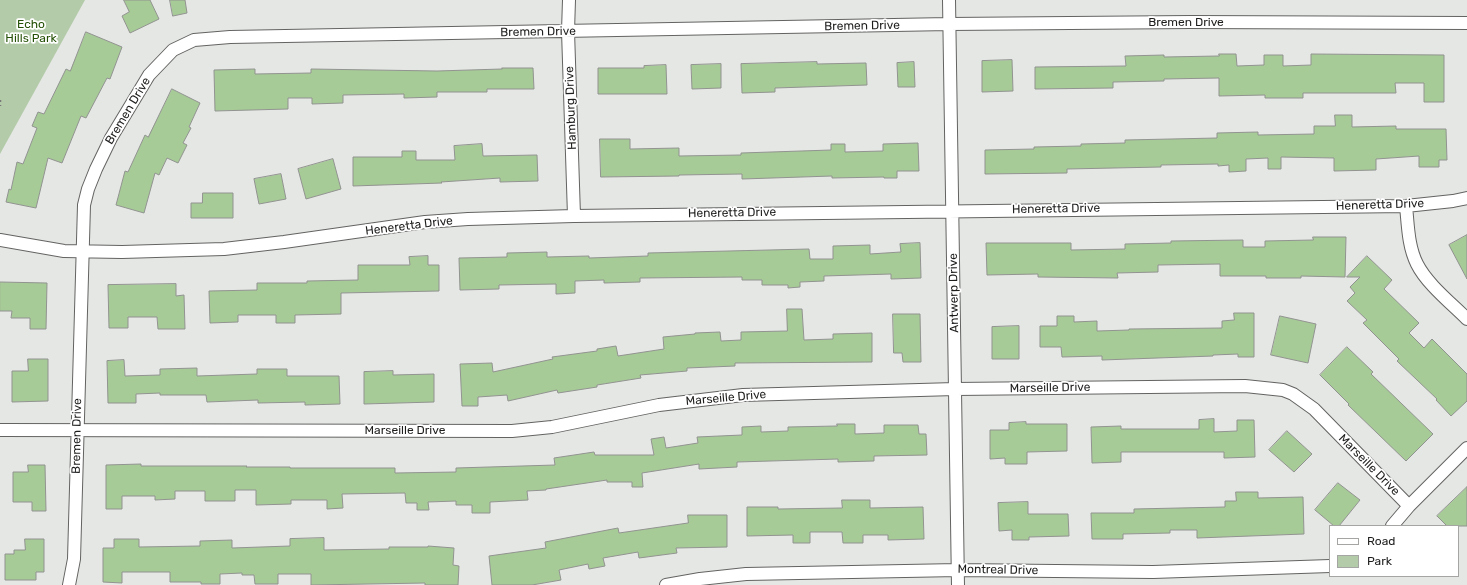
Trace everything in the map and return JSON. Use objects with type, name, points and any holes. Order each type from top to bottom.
[{"type":"street","name":"Hamburg Drive","points":[[569,0],[568,31],[574,216]]},
{"type":"street","name":"Antwerp Drive","points":[[950,0],[949,24],[958,585]]},
{"type":"street","name":"Bremen Drive","points":[[69,585],[74,559],[84,205],[88,189],[96,169],[111,138],[149,75],[173,50],[194,40],[230,37],[949,24],[1191,22],[1467,23]]},
{"type":"street","name":"Heneretta Drive","points":[[0,240],[64,251],[122,252],[224,249],[425,222],[468,219],[952,210],[1406,206],[1467,198]]},
{"type":"street","points":[[1406,206],[1409,238],[1417,263],[1428,279],[1467,319]]},
{"type":"street","name":"Marseille Drive","points":[[0,430],[512,431],[552,427],[659,405],[743,395],[955,389],[1245,386],[1283,390],[1293,394],[1314,409],[1409,506]]},
{"type":"street","points":[[1393,525],[1409,506],[1467,448]]},
{"type":"street","name":"Montreal Drive","points":[[666,585],[700,579],[746,574],[958,570],[1154,572],[1329,566]]},
{"type":"path","points":[[0,100],[0,106]]},
{"type":"green space","name":"Echo Hills Park","points":[[0,0],[85,0],[0,154]]},
{"type":"building","points":[[124,0],[150,0],[159,19],[130,33],[122,16],[129,12]]},
{"type":"building","points":[[170,0],[185,0],[187,13],[173,16]]},
{"type":"building","points":[[86,32],[122,47],[110,79],[107,78],[86,118],[81,116],[62,163],[48,158],[36,208],[6,202],[9,189],[11,190],[17,162],[23,164],[37,128],[32,126],[38,112],[44,114],[66,69],[70,71]]},
{"type":"building","points":[[1219,54],[1236,54],[1237,66],[1264,65],[1264,55],[1283,55],[1283,66],[1311,65],[1311,54],[1444,55],[1444,102],[1424,102],[1424,83],[1395,83],[1396,93],[1303,93],[1303,98],[1265,98],[1265,95],[1219,96],[1219,78],[1113,82],[1113,88],[1035,89],[1035,67],[1126,66],[1125,56],[1219,56]]},
{"type":"building","points":[[1012,60],[1013,91],[982,92],[982,61]]},
{"type":"building","points":[[817,62],[817,64],[866,63],[867,85],[775,88],[775,92],[742,93],[741,64]]},
{"type":"building","points":[[914,62],[915,87],[898,87],[897,63]]},
{"type":"building","points":[[721,64],[721,88],[692,89],[691,65]]},
{"type":"building","points":[[666,65],[667,94],[598,94],[598,68],[644,68],[644,66]]},
{"type":"building","points":[[533,68],[534,89],[487,89],[487,92],[437,92],[437,97],[404,98],[404,94],[343,95],[343,103],[312,104],[312,98],[288,98],[288,109],[215,111],[214,70],[255,69],[255,74],[311,73],[311,69],[437,71]]},
{"type":"building","points":[[172,89],[200,103],[189,127],[191,128],[183,143],[187,145],[178,163],[167,158],[159,175],[155,173],[144,213],[116,205],[125,171],[128,172],[145,135],[148,137]]},
{"type":"building","points":[[1335,115],[1352,115],[1352,127],[1396,126],[1396,129],[1446,129],[1447,160],[1439,160],[1439,167],[1419,167],[1419,156],[1376,159],[1376,170],[1334,171],[1334,158],[1281,157],[1281,169],[1268,169],[1268,158],[1246,159],[1246,171],[1229,172],[1229,165],[1218,166],[1218,164],[1067,169],[1067,173],[985,174],[985,150],[1034,149],[1034,147],[1125,143],[1125,140],[1217,138],[1217,133],[1258,132],[1258,135],[1314,134],[1314,126],[1335,126]]},
{"type":"building","points":[[600,139],[630,139],[630,149],[679,148],[679,156],[741,155],[741,153],[831,150],[831,144],[845,144],[845,152],[883,151],[883,144],[918,143],[919,171],[897,171],[897,178],[832,178],[832,176],[742,179],[742,174],[601,177]]},
{"type":"building","points":[[482,144],[483,156],[537,155],[538,181],[500,182],[500,178],[441,182],[442,183],[353,186],[353,157],[402,157],[402,151],[416,151],[416,160],[455,160],[454,146]]},
{"type":"building","points":[[333,159],[341,189],[306,199],[298,169]]},
{"type":"building","points":[[281,174],[286,199],[259,204],[254,179]]},
{"type":"building","points":[[203,193],[233,193],[233,218],[191,218],[191,203],[202,203]]},
{"type":"building","points":[[1467,235],[1467,279],[1449,245]]},
{"type":"building","points":[[1313,237],[1346,237],[1345,277],[1301,276],[1301,278],[1266,278],[1266,276],[1220,276],[1220,264],[1158,265],[1158,272],[1117,273],[1118,278],[1038,277],[1038,274],[987,275],[986,243],[1071,243],[1071,250],[1125,249],[1125,244],[1171,243],[1171,241],[1243,240],[1243,247],[1265,247],[1265,241],[1313,240]]},
{"type":"building","points":[[920,243],[921,278],[891,279],[891,274],[824,276],[824,281],[800,282],[800,287],[788,288],[788,285],[762,285],[762,280],[742,280],[742,277],[640,278],[640,282],[604,283],[604,280],[575,281],[575,293],[556,294],[556,284],[499,285],[499,289],[460,290],[459,258],[507,257],[507,253],[547,252],[547,257],[589,256],[589,258],[648,256],[648,253],[809,249],[810,259],[833,259],[833,246],[870,245],[870,254],[901,252],[900,244]]},
{"type":"building","points":[[428,256],[428,265],[439,265],[439,291],[341,293],[341,314],[295,315],[295,323],[276,323],[276,315],[238,315],[238,322],[210,323],[209,291],[257,290],[257,283],[307,283],[307,281],[358,280],[358,265],[410,265],[409,257]]},
{"type":"building","points":[[1367,256],[1392,280],[1384,289],[1419,323],[1409,333],[1424,348],[1432,339],[1467,374],[1467,401],[1451,416],[1436,400],[1437,399],[1397,361],[1399,359],[1363,323],[1367,320],[1347,301],[1355,293],[1350,287],[1360,277],[1347,277]]},
{"type":"building","points":[[0,282],[47,283],[46,329],[30,329],[30,318],[11,318],[12,311],[0,311]]},
{"type":"building","points":[[176,284],[176,296],[184,295],[185,329],[158,329],[157,317],[128,317],[128,328],[109,328],[108,285]]},
{"type":"building","points":[[787,309],[802,309],[804,340],[833,339],[833,334],[872,333],[872,362],[735,363],[735,366],[687,368],[687,371],[640,375],[641,378],[597,385],[597,387],[558,393],[557,390],[508,401],[507,395],[478,397],[478,406],[462,406],[460,364],[492,363],[493,372],[553,359],[552,357],[597,351],[597,349],[616,346],[618,356],[664,349],[663,337],[695,333],[720,332],[721,341],[741,340],[741,332],[787,331]]},
{"type":"building","points":[[1234,313],[1254,313],[1254,357],[1238,357],[1238,354],[1102,360],[1102,356],[1062,357],[1061,347],[1040,347],[1040,326],[1057,326],[1057,316],[1074,316],[1074,322],[1097,321],[1097,331],[1129,329],[1222,328],[1222,321],[1234,320]]},
{"type":"building","points":[[893,314],[920,314],[921,362],[903,362],[902,353],[894,353]]},
{"type":"building","points":[[1280,316],[1316,324],[1308,363],[1271,355]]},
{"type":"building","points":[[1019,326],[1019,359],[992,359],[992,327]]},
{"type":"building","points":[[1347,347],[1373,372],[1371,374],[1433,434],[1406,461],[1348,405],[1349,404],[1320,375]]},
{"type":"building","points":[[28,359],[48,359],[48,401],[12,402],[12,371],[28,371]]},
{"type":"building","points":[[124,360],[125,376],[160,375],[160,369],[197,368],[197,376],[257,374],[257,369],[287,369],[287,376],[339,376],[340,404],[305,405],[305,402],[258,403],[258,400],[207,402],[206,395],[160,395],[160,393],[136,394],[136,403],[108,403],[107,361]]},
{"type":"building","points":[[393,371],[393,375],[434,374],[434,402],[364,404],[364,372]]},
{"type":"building","points":[[1214,419],[1214,432],[1237,431],[1237,420],[1254,420],[1255,457],[1224,458],[1224,452],[1121,452],[1121,462],[1092,463],[1091,427],[1121,426],[1121,429],[1199,429],[1199,420]]},
{"type":"building","points":[[1026,422],[1026,424],[1067,424],[1067,451],[1027,452],[1027,464],[1005,464],[1005,458],[990,459],[990,430],[1009,430],[1009,423]]},
{"type":"building","points":[[837,424],[855,424],[855,434],[884,433],[884,425],[918,425],[919,434],[926,434],[927,455],[874,456],[874,461],[838,462],[838,459],[737,462],[737,467],[699,469],[699,464],[642,473],[643,487],[632,487],[632,482],[607,482],[607,480],[546,490],[527,491],[528,500],[490,502],[490,513],[472,513],[472,505],[456,505],[456,501],[428,502],[429,510],[417,510],[417,503],[406,503],[405,493],[342,494],[343,508],[327,509],[327,500],[291,500],[291,504],[256,505],[256,490],[235,490],[235,501],[205,501],[205,491],[175,491],[175,499],[155,500],[155,496],[122,496],[122,509],[106,509],[106,465],[141,464],[141,466],[395,468],[395,473],[456,472],[456,468],[555,465],[554,458],[594,452],[595,455],[654,455],[651,439],[664,437],[666,448],[698,443],[697,437],[742,435],[742,427],[761,426],[761,432],[788,431],[788,427],[837,426]]},
{"type":"building","points":[[1287,431],[1312,454],[1294,472],[1269,450]]},
{"type":"building","points":[[28,465],[45,465],[46,511],[32,511],[32,502],[13,502],[13,472],[28,472]]},
{"type":"building","points":[[1338,483],[1360,500],[1340,525],[1333,525],[1315,510]]},
{"type":"building","points":[[1467,487],[1467,526],[1446,525],[1437,516]]},
{"type":"building","points":[[1236,492],[1258,492],[1258,498],[1303,497],[1304,534],[1197,538],[1197,530],[1170,530],[1170,533],[1123,534],[1123,539],[1092,539],[1091,513],[1134,513],[1134,509],[1225,507],[1225,501],[1236,501]]},
{"type":"building","points":[[842,500],[870,500],[870,508],[923,507],[924,539],[888,540],[888,535],[863,535],[863,543],[843,543],[842,532],[810,532],[810,543],[793,543],[793,535],[747,536],[747,507],[778,507],[778,509],[842,508]]},
{"type":"building","points":[[1028,502],[1028,514],[1068,514],[1069,536],[1029,537],[1029,540],[1012,540],[1012,530],[999,531],[998,503]]},
{"type":"building","points":[[688,515],[727,515],[727,547],[676,548],[677,553],[639,558],[638,552],[603,558],[605,566],[589,569],[588,564],[559,570],[561,580],[532,585],[492,585],[489,556],[546,548],[545,542],[618,528],[619,533],[688,523]]},
{"type":"building","points":[[324,538],[324,550],[389,549],[389,547],[428,546],[454,548],[453,565],[459,566],[458,585],[425,585],[425,583],[311,585],[311,574],[278,574],[278,584],[255,584],[254,575],[242,575],[242,573],[220,574],[220,584],[201,584],[201,582],[170,582],[170,572],[122,572],[122,583],[103,582],[103,548],[114,548],[114,539],[139,539],[139,547],[200,546],[200,541],[232,540],[232,548],[290,546],[290,539]]},
{"type":"building","points":[[25,539],[44,539],[44,572],[36,572],[36,580],[5,580],[5,554],[14,554],[14,550],[25,550]]}]
